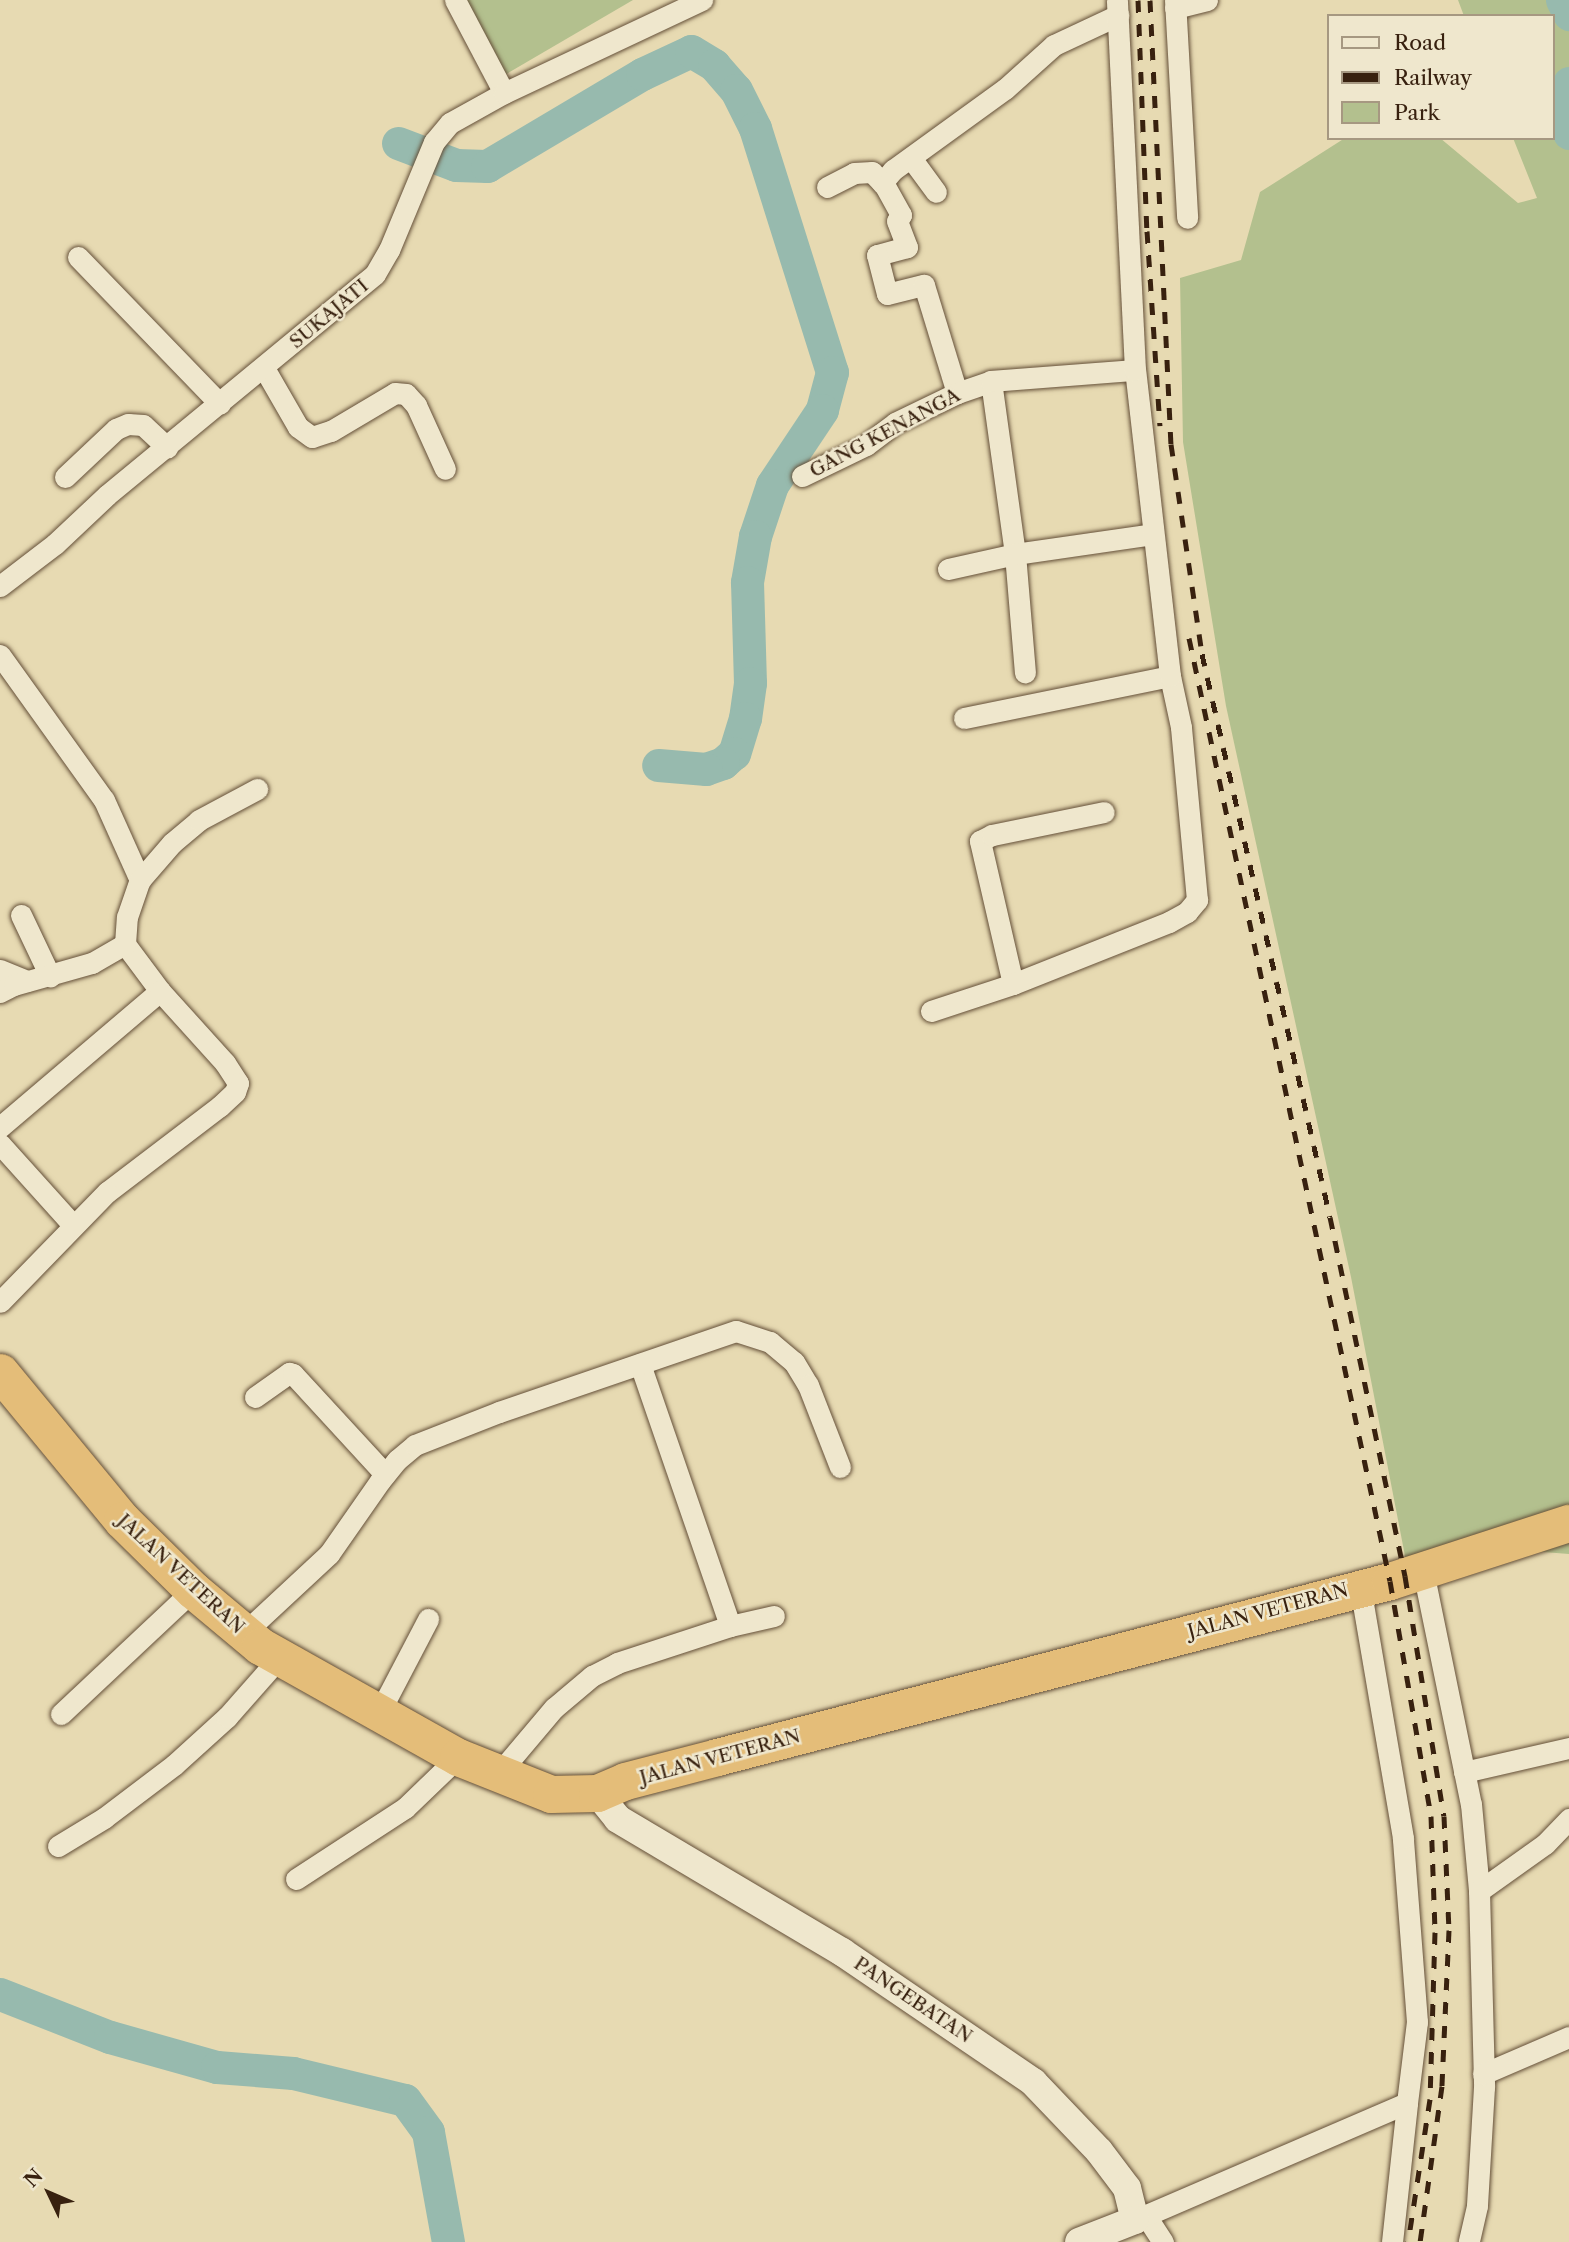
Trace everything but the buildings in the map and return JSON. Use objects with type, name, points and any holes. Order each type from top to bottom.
[{"type":"highway","name":"JALAN VETERAN","points":[[0,1372],[95,1490],[193,1590],[244,1633],[279,1658],[380,1711],[458,1757],[551,1794],[597,1793],[638,1778],[1423,1571],[1569,1523]]},
{"type":"street","points":[[455,0],[504,93]]},
{"type":"street","name":"SUKAJATI","points":[[0,586],[55,544],[107,495],[375,274],[389,250],[434,142],[450,123],[504,93],[702,0]]},
{"type":"street","points":[[1187,218],[1175,4],[1207,0]]},
{"type":"street","points":[[882,183],[893,170],[1004,89],[1055,45],[1117,8],[1135,370],[1170,676],[1181,727],[1198,892],[1194,905],[1169,922],[1013,984],[931,1011]]},
{"type":"street","points":[[911,158],[936,192]]},
{"type":"street","points":[[827,187],[854,173],[872,172],[882,183],[901,215],[897,221],[907,247],[877,255],[887,294],[924,285],[957,393]]},
{"type":"street","points":[[78,257],[220,404]]},
{"type":"street","points":[[264,368],[298,427],[312,437],[331,431],[395,393],[406,394],[416,405],[445,469]]},
{"type":"street","name":"GANG KENANGA","points":[[802,477],[842,459],[895,424],[957,393],[991,381],[1135,370]]},
{"type":"street","points":[[991,381],[1015,554],[1026,673]]},
{"type":"street","points":[[65,477],[116,429],[128,424],[143,425],[167,447]]},
{"type":"street","points":[[948,569],[1015,554],[1153,534]]},
{"type":"street","points":[[0,655],[104,800],[140,880]]},
{"type":"street","points":[[964,718],[1170,676]]},
{"type":"street","points":[[0,1302],[107,1192],[235,1092],[237,1083],[225,1063],[160,992],[125,944],[127,917],[140,880],[187,830],[257,789]]},
{"type":"street","points":[[1013,984],[981,841],[992,835],[1104,812]]},
{"type":"street","points":[[21,915],[50,976]]},
{"type":"street","points":[[0,992],[27,981],[92,963],[125,944]]},
{"type":"street","points":[[0,970],[27,981]]},
{"type":"street","points":[[0,1127],[160,992]]},
{"type":"street","points":[[0,1144],[73,1225]]},
{"type":"street","points":[[244,1633],[329,1554],[385,1474],[415,1445],[736,1331],[770,1342],[794,1362],[808,1385],[840,1467]]},
{"type":"street","points":[[640,1364],[730,1626]]},
{"type":"street","points":[[255,1397],[289,1373],[293,1374],[385,1474]]},
{"type":"street","points":[[1423,1571],[1471,1804],[1479,1891],[1483,2074],[1476,2206],[1469,2242]]},
{"type":"street","points":[[1360,1587],[1404,1838],[1418,2022],[1391,2242]]},
{"type":"street","points":[[61,1714],[193,1590]]},
{"type":"street","points":[[499,1773],[554,1708],[592,1676],[617,1663],[730,1626],[774,1616]]},
{"type":"street","points":[[380,1711],[428,1619]]},
{"type":"street","points":[[58,1846],[104,1818],[174,1765],[227,1717],[279,1658]]},
{"type":"street","points":[[1464,1772],[1569,1748]]},
{"type":"street","points":[[296,1879],[405,1808],[458,1757]]},
{"type":"street","name":"PANGEBATAN","points":[[597,1793],[618,1819],[842,1952],[1025,2075],[1121,2177],[1140,2218]]},
{"type":"street","points":[[1479,1891],[1545,1844],[1569,1819]]},
{"type":"street","points":[[1483,2074],[1569,2037]]},
{"type":"street","points":[[1079,2242],[1408,2103]]},
{"type":"street","points":[[1140,2218],[1163,2242]]},
{"type":"green space","points":[[462,0],[633,0],[503,76]]},
{"type":"green space","points":[[1458,0],[1562,0],[1569,14],[1569,1554],[1517,1550],[1411,1587],[1351,1277],[1226,706],[1183,442],[1180,278],[1241,260],[1260,192],[1342,140],[1442,140],[1518,203],[1537,198],[1514,140],[1555,140],[1555,14],[1463,14]]},
{"type":"waterway","points":[[1562,0],[1569,14]]},
{"type":"waterway","points":[[398,143],[456,165],[487,166],[642,74],[691,51],[714,65],[736,90],[755,128],[832,372],[822,410],[772,485],[755,536],[747,582],[750,683],[745,718],[734,753],[723,763],[706,769],[658,765]]},
{"type":"waterway","points":[[1569,83],[1569,133]]},
{"type":"waterway","points":[[0,1994],[110,2037],[217,2067],[293,2073],[405,2100],[428,2132],[448,2242]]},
{"type":"railway","points":[[1138,0],[1147,231],[1160,426]]},
{"type":"railway","points":[[1150,0],[1171,444],[1202,654],[1330,1217],[1405,1576],[1444,1816],[1449,1930],[1442,2086],[1420,2242]]},
{"type":"railway","points":[[1189,638],[1390,1581],[1431,1816],[1435,1932],[1430,2099],[1408,2242]]}]
